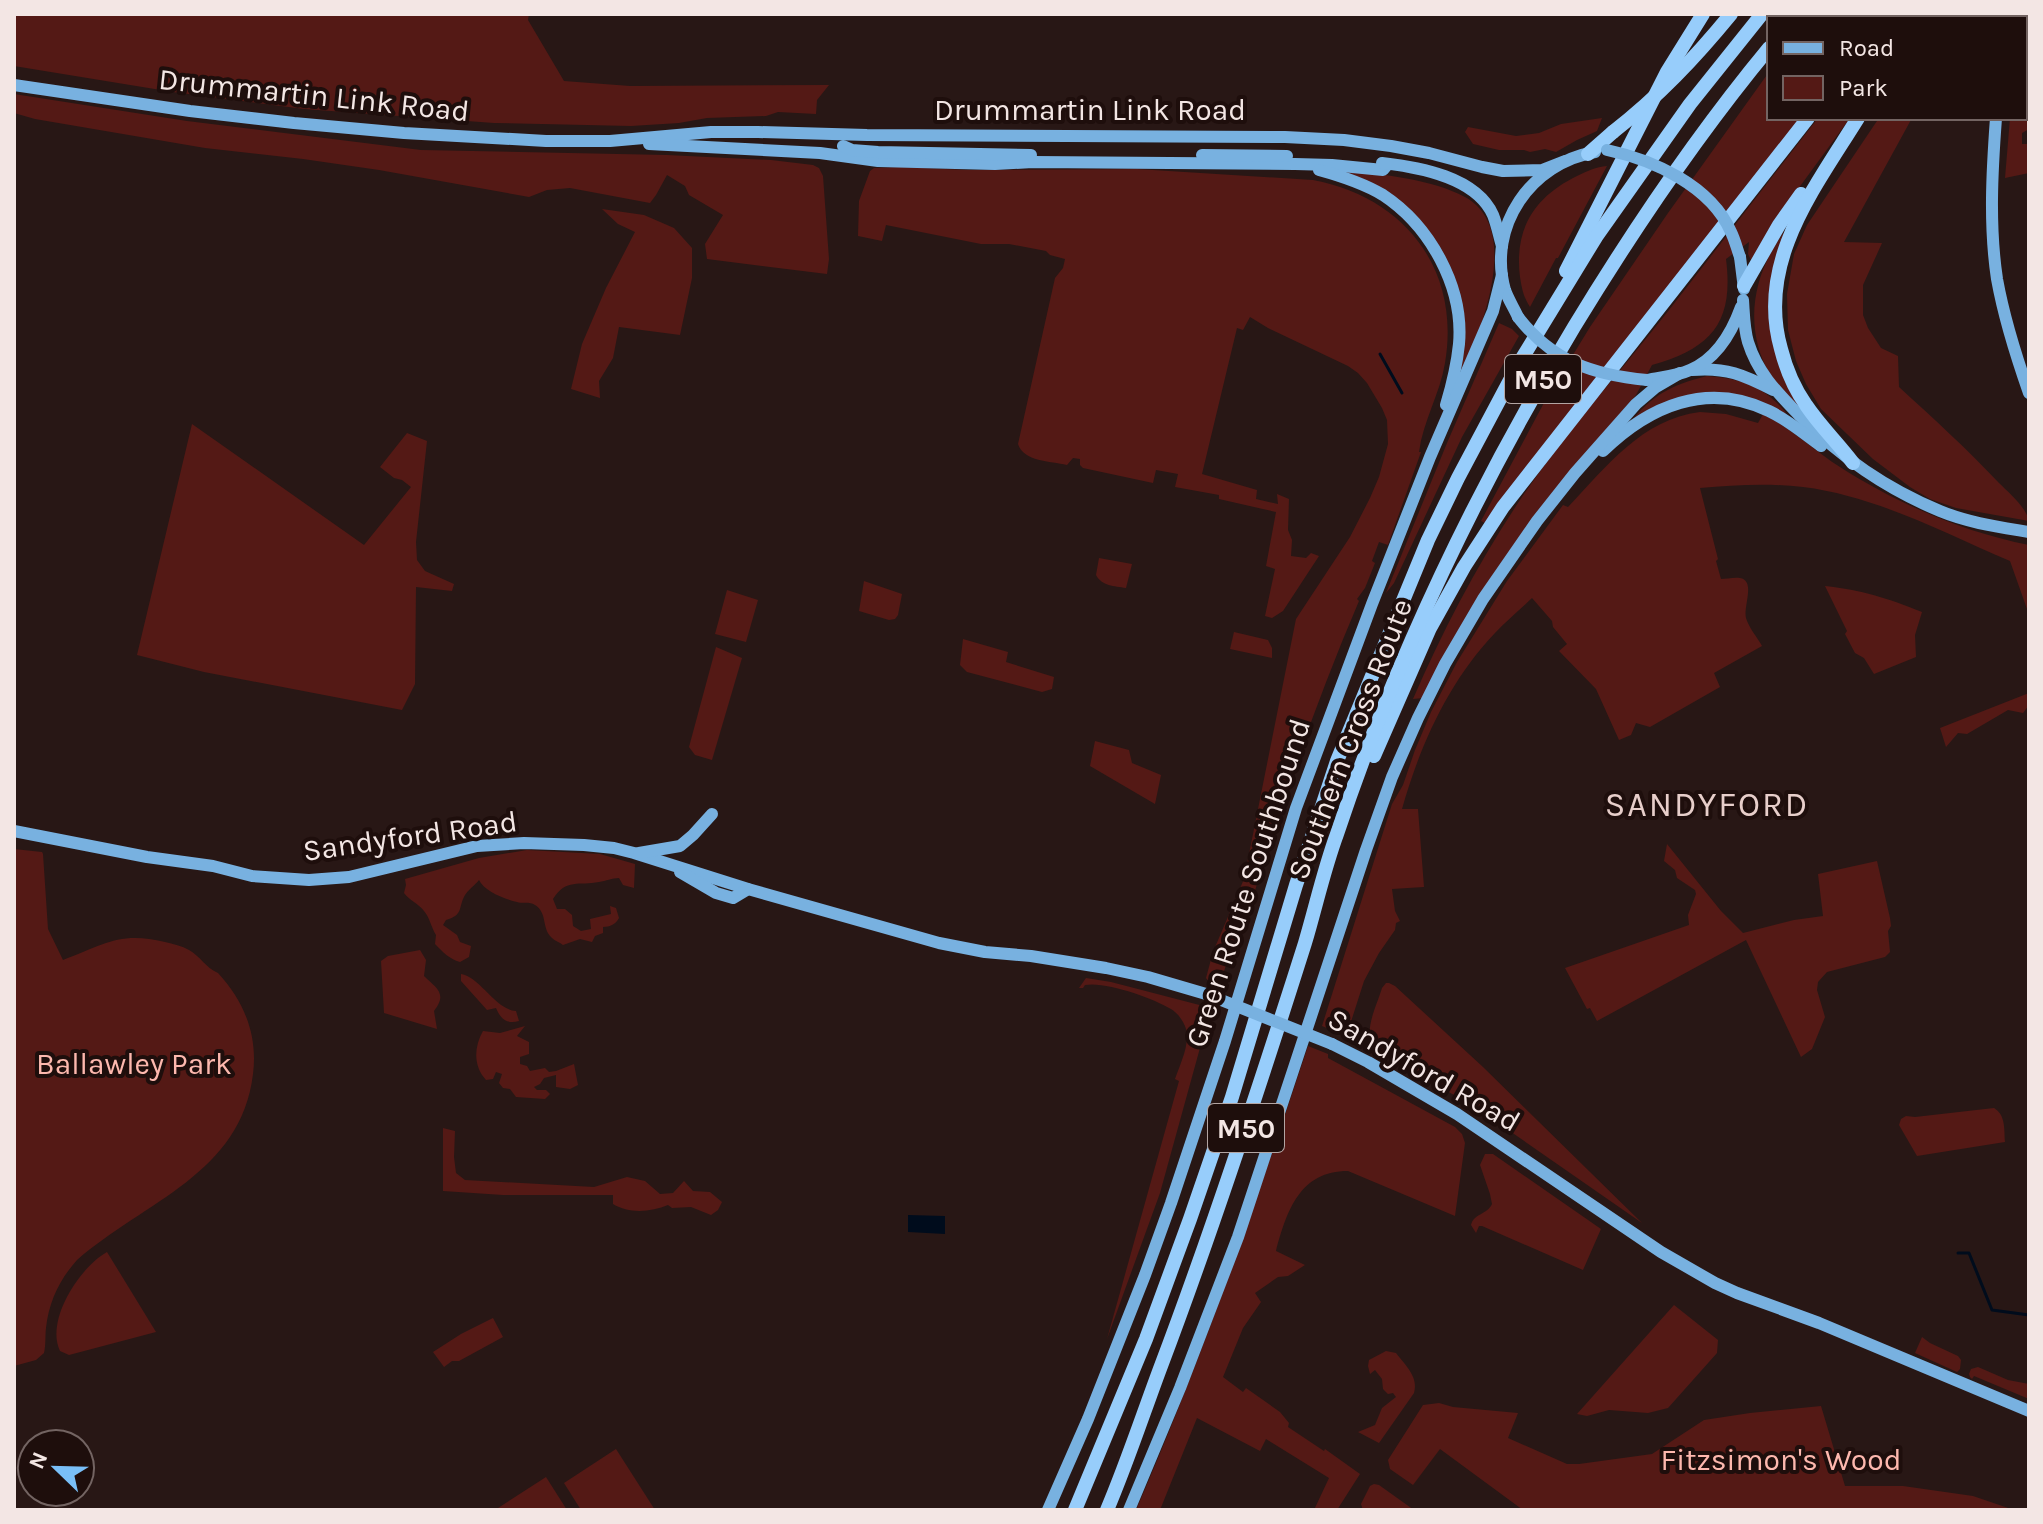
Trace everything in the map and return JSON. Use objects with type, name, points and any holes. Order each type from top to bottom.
[{"type":"highway","points":[[1337,761],[1369,664],[1407,570],[1465,448],[1569,266],[1667,72],[1703,14]]},
{"type":"highway","points":[[1588,154],[1678,76],[1731,14]]},
{"type":"highway","name":"Southern Cross Route","points":[[1075,1510],[1146,1339],[1190,1219],[1232,1097],[1337,761],[1428,540],[1518,365],[1596,237],[1690,104],[1762,14]]},
{"type":"highway","name":"Southern Cross Route","points":[[1107,1510],[1226,1189],[1336,835],[1393,683],[1443,571],[1490,476],[1551,365],[1619,255],[1688,153],[1767,51]]},
{"type":"highway","points":[[1305,942],[1373,759],[1430,628],[1464,567],[1503,507],[1806,120]]},
{"type":"highway","points":[[1744,293],[1779,225],[1857,120]]},
{"type":"highway","points":[[1853,463],[1806,405],[1786,368],[1777,334],[1775,295],[1778,267],[1800,212],[1857,120]]},
{"type":"main road","name":"Drummartin Link Road","points":[[14,85],[190,111],[404,133],[820,153],[878,161],[1295,164],[1383,170],[1388,164]]},
{"type":"main road","points":[[1996,120],[1992,185],[1996,265],[2008,328],[2029,393]]},
{"type":"main road","name":"Drummartin Link Road","points":[[610,141],[711,132],[1285,137],[1391,146],[1503,171],[1542,170],[1565,161]]},
{"type":"main road","name":"Drummartin Link Road","points":[[843,146],[852,150],[885,153],[1287,156],[1388,164],[1441,175],[1474,191],[1493,216],[1502,246]]},
{"type":"main road","points":[[1774,391],[1734,372],[1710,368],[1647,380],[1600,373],[1570,362],[1543,344],[1518,317],[1506,293],[1502,275],[1502,246],[1509,218],[1519,199],[1539,178],[1565,161],[1607,150],[1636,156],[1666,169],[1696,190],[1715,208],[1731,230],[1740,257],[1747,340],[1774,391],[1827,444],[1873,478]]},
{"type":"main road","points":[[1295,164],[1338,175],[1384,196],[1423,233],[1449,278],[1457,311],[1459,342],[1451,386],[1430,457]]},
{"type":"main road","name":"Green Route Southbound","points":[[1048,1510],[1099,1393],[1145,1275],[1225,1041],[1296,808],[1430,457],[1488,323],[1502,275]]},
{"type":"main road","points":[[1129,1510],[1238,1237],[1366,850],[1392,777],[1418,718],[1461,635],[1505,566],[1553,501],[1636,404],[1656,387],[1720,347],[1735,323],[1744,293]]},
{"type":"main road","points":[[1553,501],[1631,426],[1652,413],[1699,399],[1732,400],[1770,412],[1853,468],[1942,512],[1980,524],[2029,532]]},
{"type":"main road","points":[[636,854],[680,846],[712,814]]},
{"type":"main road","name":"Sandyford Road","points":[[14,831],[147,857],[213,866],[252,876],[309,880],[349,877],[477,846],[524,843],[614,848],[939,943],[1096,966],[1148,977],[1206,994],[1332,1044],[1368,1062],[1457,1114],[1661,1252],[1715,1283],[2029,1411]]},
{"type":"green space","points":[[14,14],[529,14],[528,20],[564,81],[630,86],[829,85],[817,100],[816,114],[778,112],[766,116],[631,126],[494,123],[304,109],[14,66]]},
{"type":"green space","points":[[1767,75],[1767,120],[1798,120],[1489,525],[1481,521],[1546,399],[1590,327]]},
{"type":"green space","points":[[14,94],[187,121],[421,150],[667,155],[813,165],[819,168],[823,176],[829,259],[827,274],[707,259],[705,244],[723,215],[689,195],[685,186],[667,175],[650,203],[570,188],[547,190],[529,197],[379,170],[205,148],[35,119],[14,113]]},
{"type":"green space","points":[[2027,104],[2029,129],[2022,133],[2022,144],[2029,144],[2029,173],[2005,178],[2010,120],[2027,120]]},
{"type":"green space","points":[[1602,118],[1597,131],[1556,152],[1545,149],[1530,152],[1499,150],[1473,144],[1465,132],[1468,127],[1516,136],[1539,133],[1561,124]]},
{"type":"green space","points":[[1816,120],[1849,120],[1790,200],[1752,262],[1748,254],[1749,242],[1726,259],[1726,300],[1722,316],[1714,329],[1704,341],[1690,350],[1652,365],[1636,395],[1577,464],[1504,559],[1469,611],[1423,698],[1413,699],[1473,576],[1533,480]]},
{"type":"green space","points":[[1878,120],[1911,120],[1844,242],[1882,243],[1863,285],[1863,315],[1881,348],[1898,356],[1899,387],[2012,496],[2029,521],[1956,508],[1930,499],[1873,459],[1821,409],[1796,361],[1788,330],[1787,294],[1794,254],[1807,225]]},
{"type":"green space","points":[[1607,166],[1530,307],[1522,289],[1519,260],[1520,244],[1530,216],[1562,184],[1588,171]]},
{"type":"green space","points":[[874,168],[967,170],[1137,169],[1313,180],[1345,189],[1374,203],[1399,221],[1419,243],[1434,268],[1444,297],[1448,329],[1443,374],[1424,429],[1421,452],[1388,545],[1379,542],[1372,561],[1375,563],[1357,599],[1359,601],[1297,761],[1245,924],[1239,927],[1219,986],[1206,978],[1213,952],[1244,879],[1296,619],[1350,537],[1370,498],[1388,444],[1387,420],[1367,383],[1348,366],[1250,317],[1243,330],[1237,328],[1202,474],[1257,490],[1256,499],[1278,504],[1277,494],[1289,499],[1291,556],[1306,558],[1311,553],[1319,556],[1283,611],[1272,618],[1265,616],[1275,569],[1266,566],[1276,512],[1219,499],[1219,495],[1175,487],[1178,474],[1156,470],[1153,483],[1083,468],[1080,459],[1073,458],[1067,465],[1038,460],[1021,450],[1018,444],[1055,278],[1063,268],[1065,259],[1046,251],[1009,244],[981,244],[886,225],[882,241],[858,236],[859,201],[870,171]]},
{"type":"green space","points":[[1351,170],[1438,186],[1465,197],[1482,212],[1491,231],[1494,254],[1492,279],[1487,305],[1463,371],[1460,369],[1463,333],[1426,230],[1339,172]]},
{"type":"green space","points":[[602,209],[644,215],[674,228],[692,248],[692,278],[680,335],[619,327],[613,358],[599,381],[600,398],[571,389],[582,344],[635,232],[618,224]]},
{"type":"green space","points":[[1788,227],[1772,287],[1803,410],[1769,373],[1756,335],[1754,316],[1760,279],[1776,243]]},
{"type":"green space","points":[[1499,323],[1519,336],[1462,437],[1394,583],[1386,593],[1447,443]]},
{"type":"green space","points":[[1707,376],[1753,386],[1777,403],[1788,418],[1715,395],[1629,424],[1663,392]]},
{"type":"green space","points":[[1700,412],[1726,414],[1758,423],[1763,414],[1884,493],[1955,524],[2029,545],[2029,608],[2010,561],[1883,507],[1857,498],[1803,487],[1752,485],[1700,488],[1721,579],[1745,580],[1748,589],[1746,618],[1762,646],[1714,673],[1720,687],[1650,727],[1636,723],[1631,735],[1619,740],[1596,689],[1559,651],[1567,644],[1532,598],[1479,652],[1438,715],[1402,809],[1418,809],[1424,887],[1392,889],[1395,911],[1400,921],[1396,923],[1395,930],[1364,981],[1349,1028],[1341,1034],[1322,1026],[1392,804],[1403,785],[1431,712],[1457,662],[1507,581],[1563,505],[1568,507],[1611,461],[1643,435],[1679,416]]},
{"type":"green space","points":[[192,424],[364,545],[411,487],[380,467],[407,433],[427,441],[416,542],[417,560],[425,571],[454,584],[452,591],[416,587],[415,684],[402,710],[204,672],[137,655]]},
{"type":"green space","points":[[1099,558],[1132,564],[1126,588],[1109,585],[1099,579],[1096,575]]},
{"type":"green space","points":[[864,581],[902,594],[895,619],[859,611]]},
{"type":"green space","points":[[1825,586],[1874,595],[1922,612],[1915,635],[1916,657],[1874,674],[1864,658],[1855,653]]},
{"type":"green space","points":[[727,590],[758,600],[746,642],[715,634]]},
{"type":"green space","points":[[1234,632],[1268,640],[1272,658],[1230,649]]},
{"type":"green space","points":[[963,639],[1008,652],[1006,662],[1054,677],[1052,689],[1042,692],[967,672],[960,665]]},
{"type":"green space","points":[[716,647],[742,658],[712,760],[695,755],[689,747]]},
{"type":"green space","points":[[2029,693],[2029,705],[2023,713],[2008,710],[1967,734],[1958,733],[1946,747],[1940,728]]},
{"type":"green space","points":[[1095,741],[1129,750],[1132,763],[1161,775],[1155,804],[1090,766]]},
{"type":"green space","points":[[1667,844],[1721,911],[1743,933],[1823,916],[1818,874],[1877,861],[1890,918],[1890,952],[1885,957],[1827,972],[1818,982],[1817,990],[1825,1017],[1812,1049],[1801,1057],[1746,940],[1597,1021],[1590,1008],[1587,1009],[1565,968],[1689,925],[1688,915],[1695,890],[1677,878],[1675,870],[1664,861]]},
{"type":"green space","name":"Ballawley Park","points":[[14,849],[43,854],[48,929],[63,960],[112,941],[135,938],[174,944],[189,950],[218,973],[235,995],[251,1032],[254,1060],[245,1108],[230,1137],[210,1161],[186,1182],[77,1260],[65,1275],[53,1300],[47,1318],[44,1353],[36,1360],[14,1366]]},
{"type":"green space","points":[[527,850],[600,854],[635,864],[634,888],[623,885],[616,878],[568,885],[553,899],[557,909],[565,909],[572,915],[573,926],[581,931],[591,929],[590,919],[611,914],[610,906],[616,908],[618,920],[603,927],[603,933],[595,936],[592,942],[580,939],[563,945],[549,934],[539,908],[531,903],[501,897],[485,888],[479,880],[465,895],[458,913],[443,925],[457,935],[460,942],[471,946],[469,957],[460,962],[446,955],[435,944],[436,935],[426,914],[404,893],[405,879],[479,858]]},
{"type":"green space","points":[[420,950],[426,960],[424,976],[440,995],[434,1011],[437,1029],[384,1013],[381,961],[388,956]]},
{"type":"green space","points":[[461,974],[475,981],[502,1005],[516,1011],[519,1021],[505,1020],[496,1008],[487,1010],[461,981]]},
{"type":"green space","points":[[1086,978],[1211,1008],[1160,1193],[1107,1339],[1179,1081],[1175,1079],[1187,1035],[1182,1021],[1171,1009],[1116,988],[1094,984],[1079,988]]},
{"type":"green space","points":[[1386,983],[1395,986],[1483,1067],[1642,1223],[1478,1109],[1373,1048],[1370,1026]]},
{"type":"green space","points":[[525,1026],[517,1036],[529,1042],[529,1054],[520,1057],[520,1064],[530,1071],[545,1068],[549,1072],[574,1064],[578,1085],[570,1089],[556,1087],[556,1075],[544,1078],[534,1087],[550,1094],[545,1099],[516,1097],[499,1083],[502,1074],[496,1072],[493,1079],[486,1080],[476,1056],[483,1031],[500,1033]]},
{"type":"green space","points":[[1308,1046],[1328,1054],[1328,1058],[1455,1127],[1465,1143],[1455,1216],[1348,1171],[1318,1178],[1307,1186],[1291,1208],[1276,1251],[1305,1265],[1288,1276],[1278,1277],[1255,1293],[1261,1302],[1243,1328],[1223,1377],[1243,1392],[1246,1388],[1280,1412],[1289,1423],[1288,1427],[1360,1474],[1337,1510],[1314,1510],[1329,1478],[1266,1439],[1260,1451],[1197,1418],[1160,1510],[1136,1510],[1227,1280]]},
{"type":"green space","points":[[1994,1108],[2002,1119],[2005,1142],[1917,1156],[1899,1125],[1906,1116]]},
{"type":"green space","points":[[443,1128],[455,1131],[456,1173],[465,1180],[594,1187],[627,1177],[645,1181],[660,1194],[673,1193],[684,1181],[693,1191],[710,1192],[722,1202],[711,1215],[691,1207],[672,1208],[668,1205],[633,1211],[613,1204],[613,1195],[503,1195],[443,1191]]},
{"type":"green space","points":[[1485,1154],[1493,1154],[1601,1229],[1583,1270],[1482,1226],[1476,1233],[1471,1225],[1473,1221],[1492,1204],[1480,1165]]},
{"type":"green space","points":[[107,1252],[156,1332],[69,1355],[60,1351],[57,1338],[61,1310],[86,1269]]},
{"type":"green space","points":[[1674,1305],[1718,1340],[1717,1353],[1668,1408],[1648,1413],[1609,1410],[1587,1416],[1577,1414]]},
{"type":"green space","points":[[493,1318],[503,1337],[444,1367],[433,1352]]},
{"type":"green space","points":[[1922,1337],[1958,1356],[1960,1369],[1957,1372],[1915,1353]]},
{"type":"green space","points":[[1386,1351],[1396,1353],[1413,1376],[1415,1387],[1414,1393],[1379,1443],[1358,1432],[1375,1425],[1382,1408],[1396,1397],[1383,1389],[1382,1379],[1375,1370],[1370,1374],[1368,1366],[1369,1360]]},
{"type":"green space","points":[[1978,1367],[2008,1380],[2029,1384],[2029,1399],[1974,1376],[1972,1379],[1969,1374],[1971,1369]]},
{"type":"green space","name":"Fitzsimon's Wood","points":[[1439,1403],[1518,1413],[1508,1438],[1567,1464],[1652,1454],[1704,1420],[1821,1406],[1845,1486],[1903,1486],[1973,1496],[2014,1510],[1523,1510],[1440,1449],[1413,1485],[1390,1469],[1388,1460],[1423,1405]]},
{"type":"green space","points":[[616,1449],[655,1510],[581,1510],[564,1483]]},
{"type":"green space","points":[[546,1477],[567,1510],[495,1510]]},
{"type":"green space","points":[[1374,1484],[1414,1510],[1363,1510],[1361,1504]]},
{"type":"water","points":[[908,1215],[945,1216],[945,1234],[908,1232]]},
{"type":"waterway","points":[[1380,354],[1402,393]]},
{"type":"waterway","points":[[1958,1253],[1969,1253],[1992,1310],[2029,1315]]},
{"type":"district","name":"SANDYFORD","points":[[1707,804]]}]
